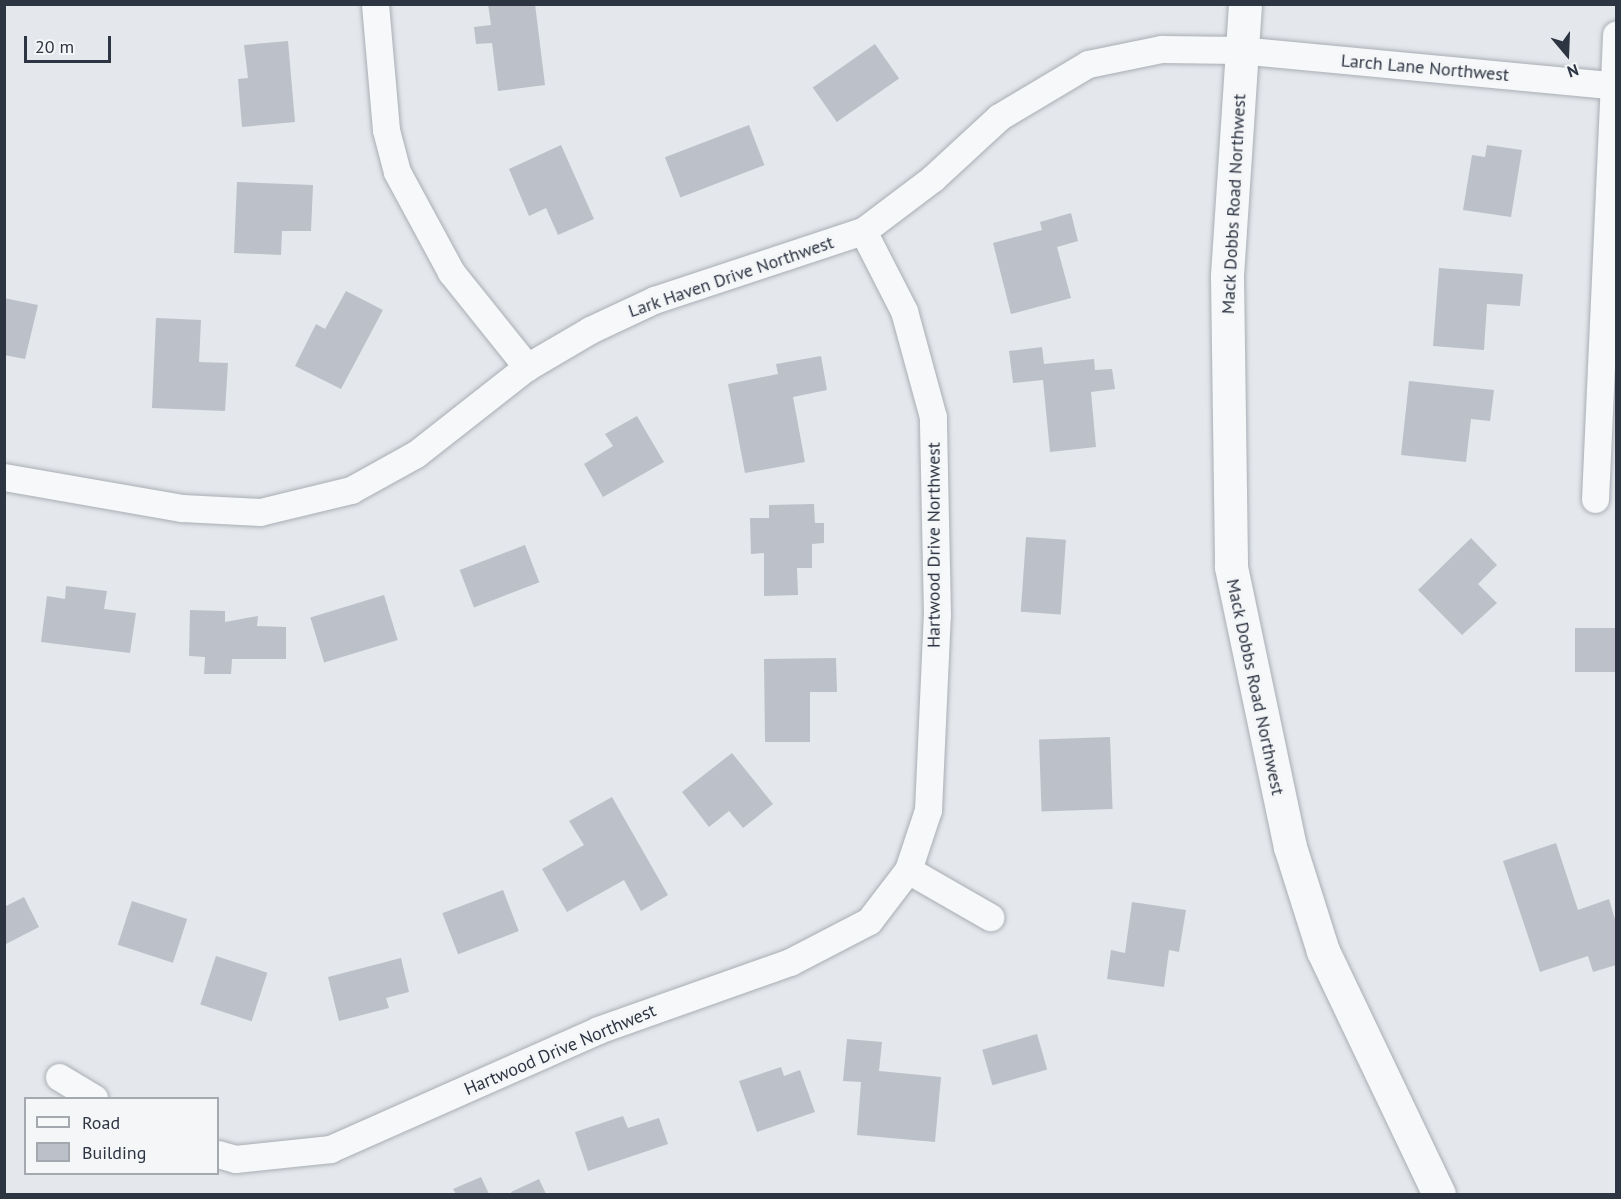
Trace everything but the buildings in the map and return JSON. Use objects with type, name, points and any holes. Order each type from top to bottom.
[{"type":"street","points":[[375,4],[387,130],[397,172],[451,272],[527,367]]},
{"type":"street","name":"Mack Dobbs Road Northwest","points":[[1245,4],[1239,50],[1240,123],[1227,276],[1230,567],[1290,846],[1323,951],[1439,1194]]},
{"type":"street","points":[[1595,499],[1611,85],[1617,34]]},
{"type":"street","name":"Lark Haven Drive Northwest","points":[[4,477],[182,508],[260,512],[351,490],[417,453],[527,367],[654,300],[863,231],[933,178],[999,117],[1088,64],[1162,49],[1239,50]]},
{"type":"street","name":"Larch Lane Northwest","points":[[1239,50],[1611,85]]},
{"type":"street","name":"Hartwood Drive Northwest","points":[[219,1154],[235,1159],[330,1149],[598,1030],[790,962],[869,921],[908,870],[928,810],[937,615],[933,417],[904,311],[863,231]]},
{"type":"street","points":[[908,870],[990,918]]},
{"type":"street","points":[[59,1077],[92,1097]]}]
